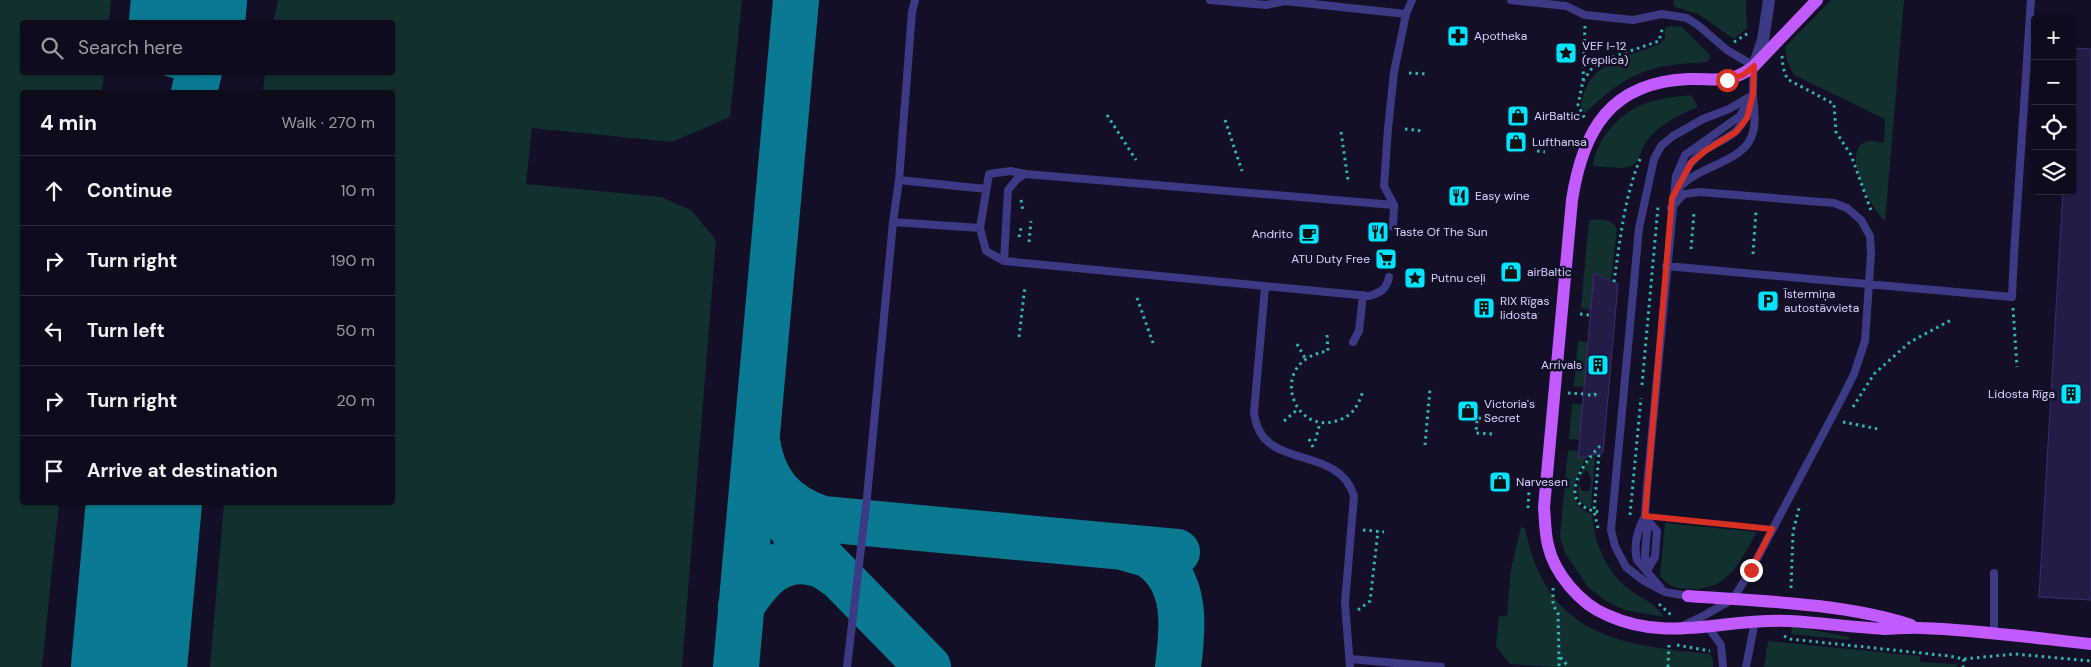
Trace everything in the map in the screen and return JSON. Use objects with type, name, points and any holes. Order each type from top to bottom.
[{"type":"main road","points":[[1817,0],[1754,66],[1743,75],[1727,80],[1691,79],[1664,81],[1626,95],[1608,112],[1592,133],[1582,154],[1572,200],[1544,507],[1548,546],[1555,565],[1583,600],[1605,615],[1640,626],[1671,629],[1708,627],[1755,621],[1789,621],[1886,629],[1920,628],[2091,644]]},
{"type":"main road","points":[[1688,596],[1733,599],[1867,614],[1920,628]]},
{"type":"street","points":[[1754,66],[1763,40],[1769,0]]},
{"type":"lane","points":[[847,667],[868,497],[893,222],[899,180],[912,12],[915,0]]},
{"type":"lane","points":[[1210,0],[1266,5],[1286,1],[1406,14]]},
{"type":"lane","points":[[1393,227],[1394,205],[1384,186],[1394,72],[1406,14],[1412,0]]},
{"type":"lane","points":[[1511,0],[1566,6],[1585,15],[1634,20],[1662,14],[1687,18],[1700,26],[1727,50],[1754,66],[1753,94],[1755,113],[1754,131],[1750,142],[1742,150],[1683,182],[1672,198]]},
{"type":"lane","points":[[1666,266],[2012,297],[2031,0]]},
{"type":"lane","points":[[1665,592],[1637,560],[1635,554],[1638,530],[1645,516],[1672,198],[1676,176],[1685,155],[1740,116],[1753,94]]},
{"type":"lane","points":[[1672,198],[1691,163],[1705,151],[1736,132],[1747,118],[1753,94]]},
{"type":"lane","points":[[1688,596],[1665,592],[1644,581],[1626,566],[1615,546],[1611,530],[1639,228],[1654,159],[1661,146],[1672,136],[1703,119],[1729,109],[1753,94]]},
{"type":"lane","points":[[1389,276],[1384,289],[1377,294],[1363,295],[1004,261],[986,251],[980,228],[989,174],[1011,171],[1025,174],[1394,205]]},
{"type":"lane","points":[[1004,261],[1008,190],[1017,179],[1025,174]]},
{"type":"lane","points":[[899,180],[986,189]]},
{"type":"lane","points":[[1671,629],[1705,616],[1733,599],[1751,570],[1854,374],[1865,341],[1870,283],[1870,236],[1861,220],[1847,208],[1834,203],[1700,192],[1684,194],[1672,208]]},
{"type":"lane","points":[[893,222],[980,228]]},
{"type":"lane","points":[[1265,287],[1254,413],[1258,429],[1268,442],[1288,452],[1337,470],[1351,485],[1354,506],[1345,603],[1350,663],[1441,667]]},
{"type":"lane","points":[[1354,342],[1359,331],[1363,295]]},
{"type":"lane","points":[[1645,516],[1657,531],[1655,557],[1647,572]]},
{"type":"lane","points":[[1994,573],[1994,634]]},
{"type":"lane","points":[[1746,667],[1755,621]]},
{"type":"lane","points":[[1708,627],[1721,645],[1723,667]]},
{"type":"path","points":[[1585,15],[1583,81],[1578,106],[1585,119]]},
{"type":"path","points":[[1583,81],[1592,68],[1607,59],[1658,41],[1661,38],[1664,24],[1670,22]]},
{"type":"path","points":[[1409,73],[1428,74]]},
{"type":"path","points":[[1107,115],[1136,160]]},
{"type":"path","points":[[1225,120],[1242,170]]},
{"type":"path","points":[[1404,129],[1423,130]]},
{"type":"path","points":[[1341,132],[1348,180]]},
{"type":"path","points":[[1537,151],[1545,152]]},
{"type":"path","points":[[1020,196],[1023,211]]},
{"type":"path","points":[[1753,254],[1756,211]]},
{"type":"path","points":[[1690,249],[1694,213]]},
{"type":"path","points":[[1029,242],[1031,221]]},
{"type":"path","points":[[1020,337],[1025,286]]},
{"type":"path","points":[[2012,297],[2017,367]]},
{"type":"path","points":[[1137,298],[1154,343]]},
{"type":"path","points":[[1525,313],[1539,314]]},
{"type":"path","points":[[1580,314],[1590,314]]},
{"type":"path","points":[[1839,430],[1874,374],[1910,342],[1953,320]]},
{"type":"path","points":[[1327,335],[1328,351],[1316,353],[1306,358],[1297,367],[1292,378],[1291,389],[1298,409],[1309,418],[1320,422],[1332,423],[1343,419],[1352,412],[1359,403],[1363,391]]},
{"type":"path","points":[[1297,344],[1306,358]]},
{"type":"path","points":[[1425,445],[1430,389]]},
{"type":"path","points":[[1573,394],[1595,396],[1596,389]]},
{"type":"path","points":[[1284,421],[1298,409]]},
{"type":"path","points":[[1492,434],[1476,433],[1477,418],[1494,419]]},
{"type":"path","points":[[1315,441],[1320,422]]},
{"type":"path","points":[[1843,422],[1878,429]]},
{"type":"path","points":[[1600,446],[1589,456],[1576,482],[1578,504],[1586,510],[1793,532]]},
{"type":"path","points":[[1790,592],[1793,532],[1802,502]]},
{"type":"path","points":[[1346,618],[1370,601],[1378,531]]},
{"type":"path","points":[[1553,598],[1553,604],[1558,613],[1559,667]]},
{"type":"path","points":[[1781,631],[1784,636],[1790,639],[1964,659],[2015,654],[2091,661]]},
{"type":"path","points":[[1668,667],[1669,643]]},
{"type":"path","points":[[1558,656],[1569,667]]},
{"type":"path","points":[[1963,667],[1964,659]]},
{"type":"green space","points":[[0,0],[111,0],[109,20],[20,20],[20,75],[104,75],[102,90],[20,90],[20,505],[59,505],[42,667],[0,667]]},
{"type":"green space","points":[[278,0],[742,0],[730,117],[672,142],[532,128],[526,184],[661,197],[691,210],[716,240],[682,667],[210,667],[224,505],[395,505],[395,90],[263,90],[265,75],[395,75],[395,20],[273,20]]},
{"type":"green space","points":[[1674,0],[1746,0],[1747,28],[1734,39],[1698,14],[1675,7]]},
{"type":"green space","points":[[1831,0],[1904,0],[1885,221],[1872,205],[1860,180],[1856,155],[1860,146],[1868,141],[1884,143],[1885,119],[1794,75],[1787,61],[1785,47]]},
{"type":"green space","points":[[1670,26],[1682,27],[1711,56],[1707,62],[1665,66],[1639,74],[1617,86],[1585,113],[1581,107],[1584,92],[1590,81],[1599,71],[1621,58],[1660,44],[1665,38],[1665,28]]},
{"type":"green space","points":[[1691,95],[1698,107],[1676,117],[1657,130],[1646,142],[1639,158],[1633,165],[1619,168],[1593,166],[1602,140],[1620,118],[1635,108],[1655,100]]},
{"type":"green space","points":[[1589,220],[1609,221],[1617,229],[1611,280],[1594,273],[1591,310],[1581,308]]},
{"type":"green space","points":[[1578,341],[1588,342],[1584,387],[1574,386]]},
{"type":"green space","points":[[1572,404],[1583,404],[1579,440],[1569,439]]},
{"type":"green space","points":[[1568,450],[1579,451],[1578,458],[1587,457],[1576,481],[1575,497],[1583,510],[1592,514],[1599,548],[1604,558],[1617,578],[1625,586],[1654,606],[1664,617],[1625,610],[1606,601],[1588,587],[1565,553],[1560,537]]},
{"type":"green space","points":[[1591,457],[1595,457],[1591,508],[1580,502],[1578,490],[1578,484],[1581,472]],"holes":[[[1586,470],[1591,480],[1590,488],[1589,491],[1582,491],[1579,484],[1581,476]]]},
{"type":"green space","points":[[1665,523],[1757,532],[1738,564],[1723,580],[1702,588],[1683,589],[1669,584],[1660,576]]},
{"type":"green space","points":[[1521,527],[1525,528],[1535,564],[1550,592],[1568,613],[1590,628],[1616,638],[1645,646],[1710,654],[1713,660],[1713,667],[1553,667],[1510,664],[1496,646],[1499,616],[1507,616],[1511,569]]},
{"type":"green space","points":[[1792,626],[1849,637],[1849,640],[1791,634]]},
{"type":"green space","points":[[1768,641],[1920,656],[1920,662],[1956,664],[1958,667],[1764,667]]},
{"type":"building","name":"Lidosta Rīga","points":[[2076,48],[2091,49],[2091,600],[2039,597],[2063,195],[2076,195]]},
{"type":"building","name":"Arrivals","points":[[1594,273],[1618,284],[1603,453],[1578,458]]},
{"type":"taxiway","points":[[212,20],[218,0]]},
{"type":"taxiway","points":[[736,667],[796,0]]},
{"type":"taxiway","points":[[194,90],[198,75]]},
{"type":"taxiway","points":[[757,441],[764,469],[777,490],[797,507],[823,519],[1177,552]]},
{"type":"taxiway","points":[[741,606],[764,577],[782,565],[805,561],[821,565],[839,576],[790,526]]},
{"type":"taxiway","points":[[1126,548],[1152,557],[1164,567],[1172,579],[1180,607],[1181,637],[1178,667]]},
{"type":"taxiway","points":[[839,576],[928,667]]},
{"type":"runway","points":[[187,20],[189,0]]},
{"type":"runway","points":[[129,667],[144,505]]},
{"type":"place","name":"Apotheka","points":[[1458,36]]},
{"type":"place","name":"VEF I-12 (replica)","points":[[1566,53]]},
{"type":"place","name":"AirBaltic","points":[[1518,116]]},
{"type":"place","name":"Lufthansa","points":[[1516,142]]},
{"type":"place","name":"Easy wine","points":[[1459,196]]},
{"type":"place","name":"Taste Of The Sun","points":[[1378,232]]},
{"type":"place","name":"Andrito","points":[[1309,234]]},
{"type":"place","name":"ATU Duty Free","points":[[1386,259]]},
{"type":"place","name":"airBaltic","points":[[1511,272]]},
{"type":"place","name":"Putnu ceļi","points":[[1415,278]]},
{"type":"place","name":"Īstermiņa autostāvvieta","points":[[1768,301]]},
{"type":"place","name":"RIX Rīgas lidosta","points":[[1484,308]]},
{"type":"place","name":"Arrivals","points":[[1598,365]]},
{"type":"place","name":"Lidosta Rīga","points":[[2071,394]]},
{"type":"place","name":"Victoria's Secret","points":[[1468,411]]},
{"type":"place","name":"Narvesen","points":[[1500,482]]},
{"type":"route","points":[[1727,80],[1743,75],[1754,66],[1753,94],[1747,118],[1736,132],[1705,151],[1691,163],[1672,198],[1645,516],[1772,529],[1751,570]]}]
